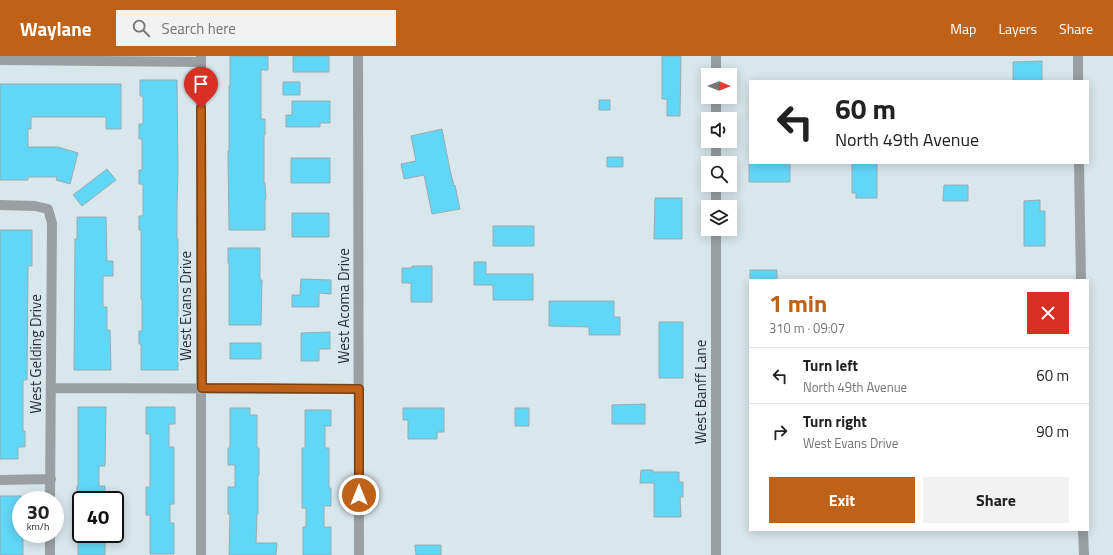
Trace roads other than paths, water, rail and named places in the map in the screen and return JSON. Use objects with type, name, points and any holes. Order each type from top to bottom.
[{"type":"street","name":"West Acoma Drive","points":[[358,56],[359,555]]},
{"type":"street","points":[[716,56],[716,68]]},
{"type":"street","points":[[1078,56],[1078,80]]},
{"type":"street","points":[[0,60],[201,59]]},
{"type":"street","name":"West Evans Drive","points":[[201,59],[201,555]]},
{"type":"street","points":[[1079,164],[1081,279]]},
{"type":"street","name":"West Gelding Drive","points":[[0,205],[35,206],[48,209],[52,223],[50,491]]},
{"type":"street","name":"West Banff Lane","points":[[716,236],[716,555]]},
{"type":"street","points":[[51,388],[359,389]]},
{"type":"street","points":[[0,480],[50,479]]},
{"type":"street","points":[[1083,531],[1084,555]]},
{"type":"street","points":[[50,543],[50,555]]}]
